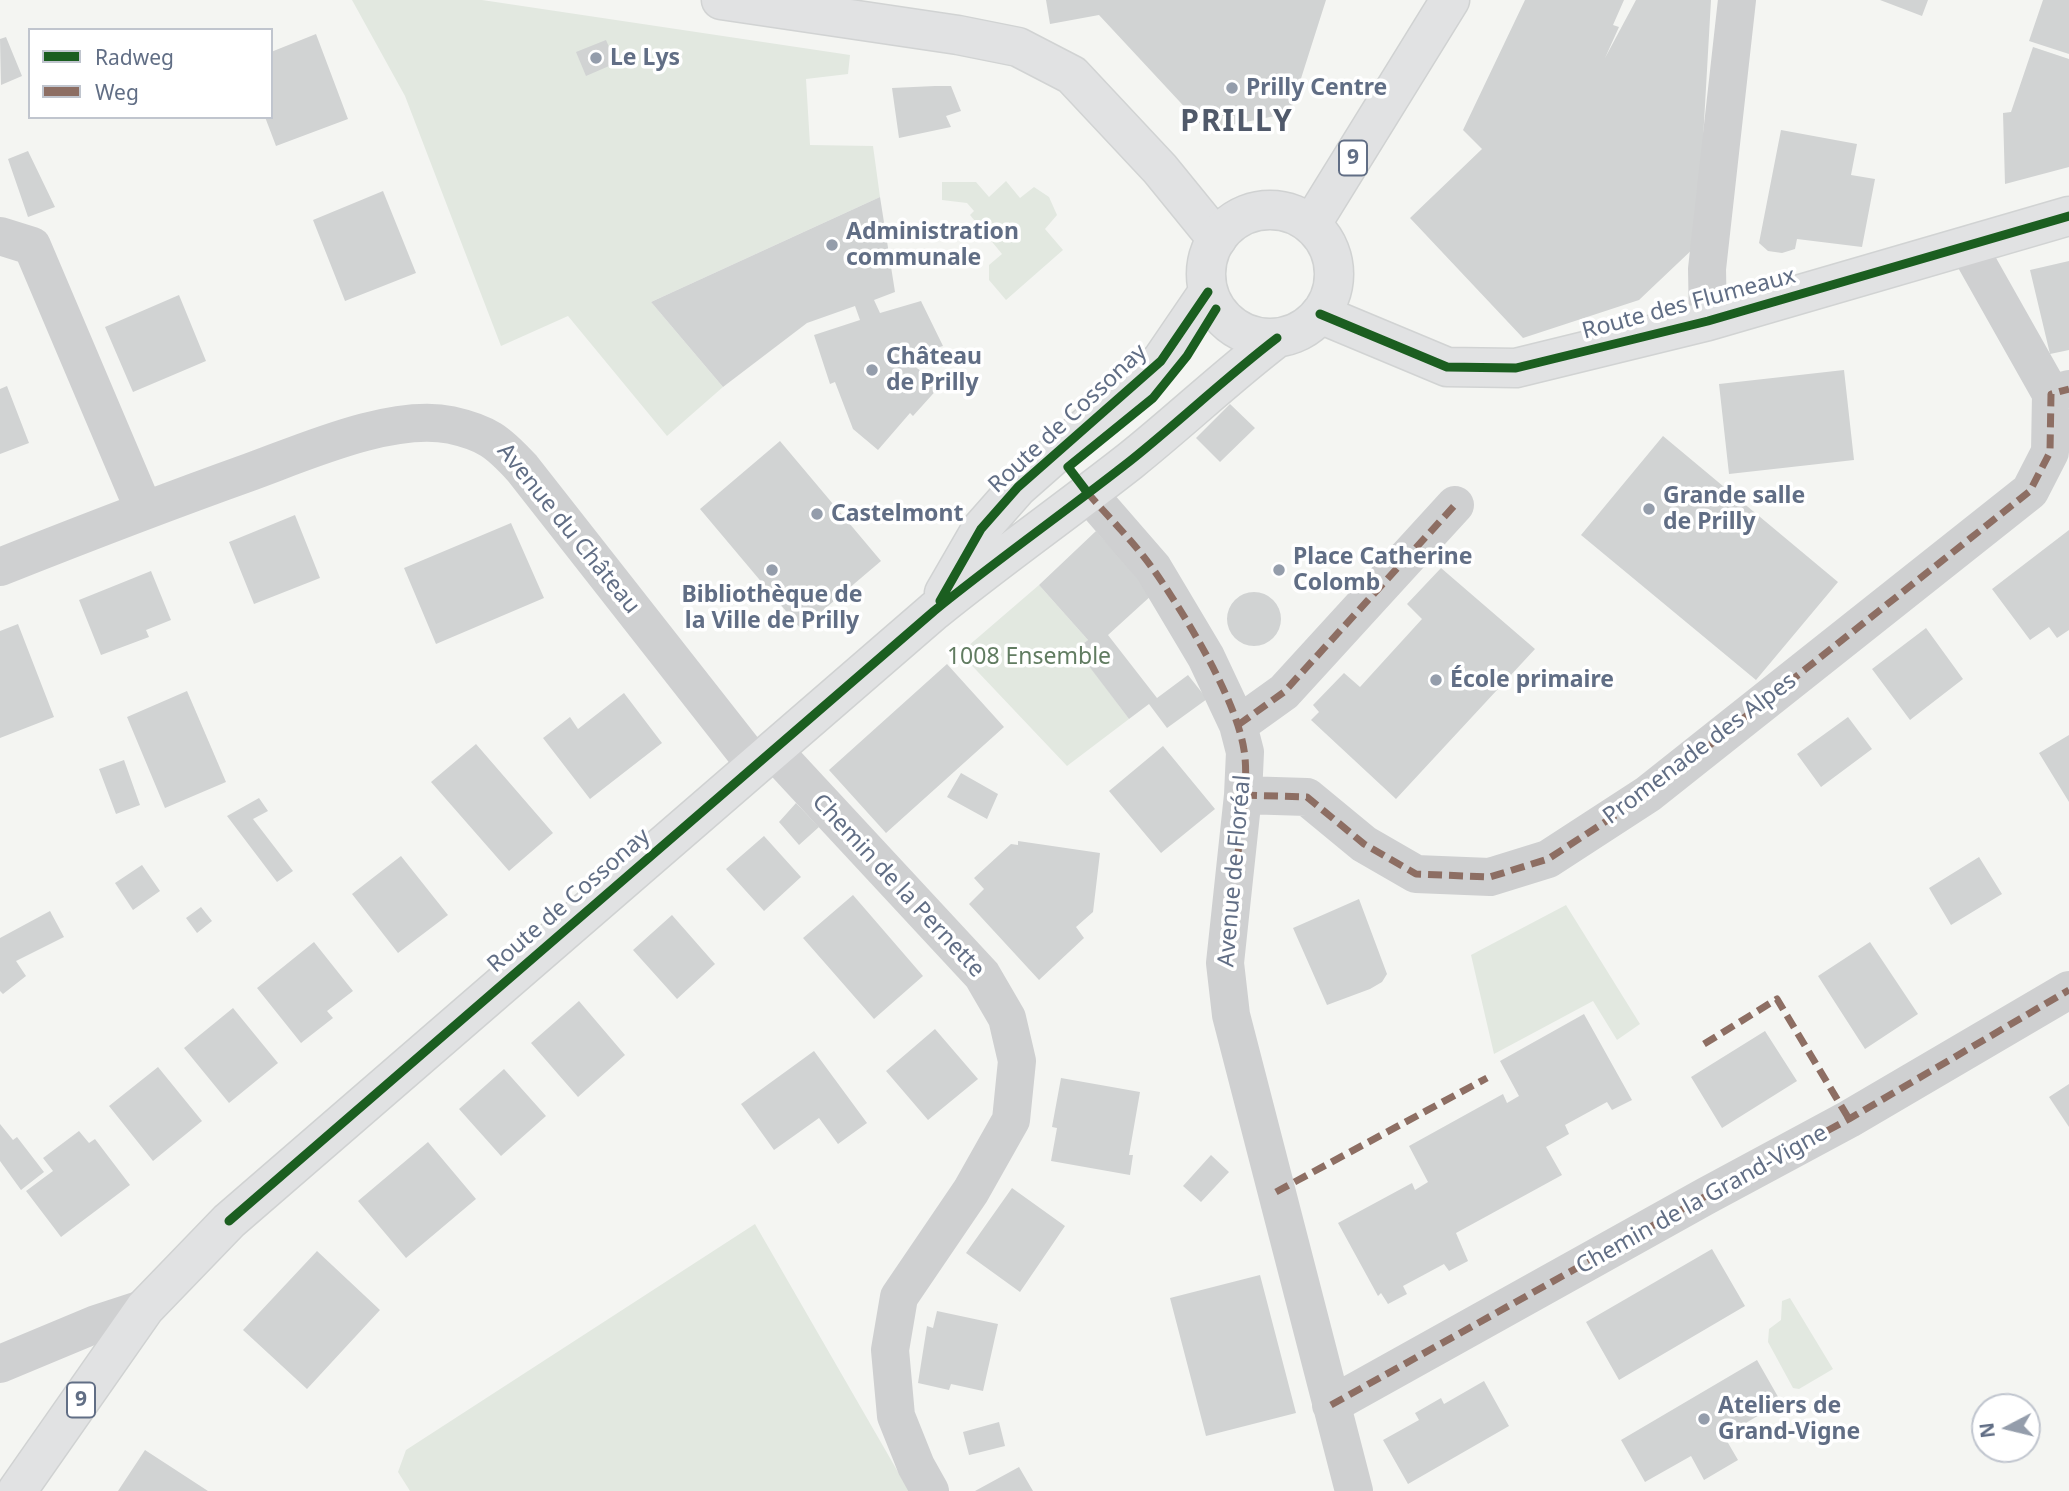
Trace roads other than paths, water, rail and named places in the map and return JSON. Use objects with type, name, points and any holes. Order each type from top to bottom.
[{"type":"main road","points":[[721,0],[761,2],[1018,47],[1072,75],[1160,169],[1217,239]]},
{"type":"main road","name":"9","points":[[1311,225],[1450,0]]},
{"type":"main road","points":[[1271,210],[1292,214],[1311,225],[1324,239],[1334,277],[1330,296],[1320,314],[1308,326],[1278,338],[1259,338],[1228,323],[1208,292],[1206,274],[1209,255],[1217,239],[1231,223],[1250,214],[1271,210]]},
{"type":"main road","name":"Route des Flumeaux","points":[[1320,314],[1447,367],[1517,368],[1708,321],[2069,216]]},
{"type":"main road","name":"Route de Cossonay","points":[[934,611],[981,529],[1018,487],[1161,361],[1208,292]]},
{"type":"main road","name":"Route de Cossonay","points":[[17,1491],[145,1308],[229,1221],[934,611],[1052,524],[1087,492],[1130,461],[1222,381],[1278,338]]},
{"type":"street","points":[[1708,321],[1707,269],[1737,0]]},
{"type":"street","points":[[0,236],[32,246],[144,510]]},
{"type":"street","name":"Promenade des Alpes","points":[[1243,795],[1307,797],[1364,844],[1416,874],[1490,877],[1548,859],[1648,794],[2030,491],[2050,452],[2060,391],[1967,245]]},
{"type":"street","name":"Avenue du Château","points":[[0,567],[144,510],[340,440],[390,426],[449,425],[495,439],[765,758]]},
{"type":"street","name":"Avenue de Floréal","points":[[1087,492],[1153,568],[1206,657],[1238,725],[1245,752],[1225,963],[1231,1015],[1354,1491]]},
{"type":"street","points":[[1238,725],[1284,692],[1455,505]]},
{"type":"street","name":"Chemin de la Pernette","points":[[765,758],[982,975],[1007,1018],[1017,1061],[1010,1120],[971,1191],[899,1297],[890,1350],[896,1416],[916,1466],[930,1491]]},
{"type":"street","name":"Chemin de la Grand-Vigne","points":[[1331,1405],[1861,1112],[2066,991]]},
{"type":"street","points":[[0,1364],[96,1324],[145,1308]]},
{"type":"place","name":"Le Lys","points":[[596,58]]},
{"type":"place","name":"Prilly Centre","points":[[1232,88]]},
{"type":"place","name":"Administration communale","points":[[832,245]]},
{"type":"place","name":"Château de Prilly","points":[[872,370]]},
{"type":"place","name":"Grande salle de Prilly","points":[[1649,509]]},
{"type":"place","name":"Castelmont","points":[[817,514]]},
{"type":"place","name":"Bibliothèque de la Ville de Prilly","points":[[772,570]]},
{"type":"place","name":"Place Catherine Colomb","points":[[1279,570]]},
{"type":"place","name":"École primaire","points":[[1436,680]]},
{"type":"place","name":"Ateliers de Grand-Vigne","points":[[1704,1419]]},
{"type":"district","name":"PRILLY","points":[[1237,122]]},
{"type":"park label","name":"1008 Ensemble","points":[[1029,657]]}]
